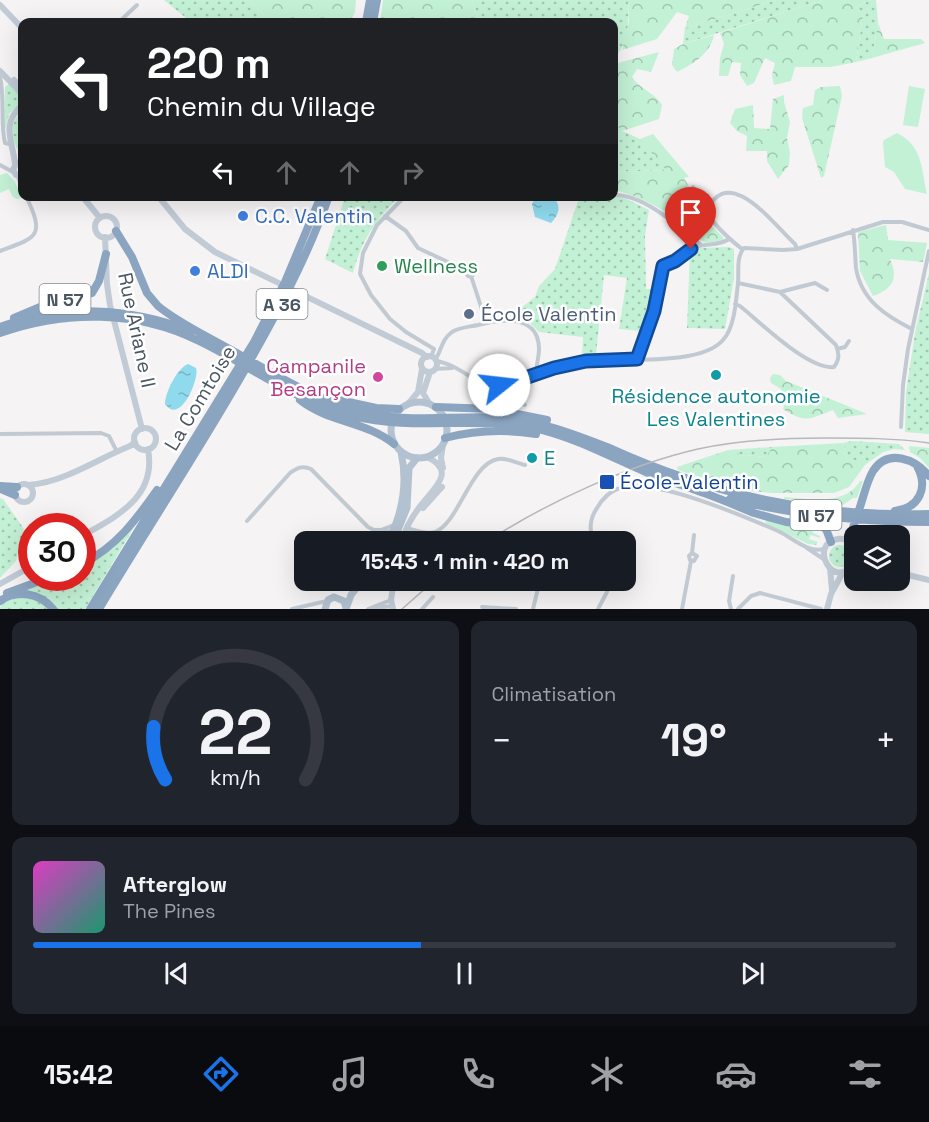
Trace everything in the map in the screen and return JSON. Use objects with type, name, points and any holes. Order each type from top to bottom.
[{"type":"highway","points":[[367,18],[370,0]]},
{"type":"highway","points":[[374,18],[376,0]]},
{"type":"highway","name":"La Comtoise","points":[[90,609],[254,342],[277,299],[319,201]]},
{"type":"highway","name":"La Comtoise","points":[[99,609],[260,345],[291,285],[327,201]]},
{"type":"highway","points":[[116,231],[132,257],[142,282],[153,300],[167,313],[212,339]]},
{"type":"highway","name":"N 57","points":[[0,326],[52,302],[91,294],[99,282],[106,254]]},
{"type":"highway","name":"N 57","points":[[0,326],[56,313],[120,315],[159,320],[212,339],[232,355]]},
{"type":"highway","name":"N 57","points":[[0,333],[55,318],[109,314]]},
{"type":"highway","name":"N 57","points":[[120,315],[182,333],[232,355],[311,407],[379,435],[394,444]]},
{"type":"highway","name":"N 57","points":[[258,370],[341,401],[397,411]]},
{"type":"highway","name":"N 57","points":[[272,374],[319,398],[366,413],[405,418],[484,417],[518,420],[561,429],[612,449]]},
{"type":"highway","name":"N 57","points":[[289,392],[341,412],[375,421],[415,424],[509,424],[542,430],[705,493],[764,507],[866,520],[929,522]]},
{"type":"highway","name":"N 57","points":[[432,405],[493,409],[528,415],[561,425],[658,469],[758,500],[805,508],[866,514],[929,514]]},
{"type":"highway","name":"N 57","points":[[444,442],[469,433],[503,430],[534,433],[577,443]]},
{"type":"highway","name":"A 36","points":[[96,557],[124,534],[183,457]]},
{"type":"highway","points":[[854,525],[868,480],[877,465],[894,458],[908,459],[929,476]]},
{"type":"highway","points":[[866,514],[898,511],[915,504],[921,495],[923,486],[920,472],[914,463]]},
{"type":"highway","points":[[0,487],[16,491]]},
{"type":"highway","points":[[705,493],[777,520],[822,525],[826,529],[828,545]]},
{"type":"highway","points":[[0,599],[18,591]]},
{"type":"highway","points":[[0,599],[29,595],[45,601],[53,609]]},
{"type":"main road","points":[[0,5],[18,24]]},
{"type":"main road","points":[[0,70],[17,84]]},
{"type":"main road","points":[[18,110],[9,122],[7,132],[18,175]]},
{"type":"main road","points":[[86,201],[100,218]]},
{"type":"main road","points":[[162,201],[176,220],[204,245],[432,358]]},
{"type":"main road","points":[[109,216],[114,219],[116,231],[110,237],[98,235],[96,222],[100,218],[109,216]]},
{"type":"main road","name":"Rue Ariane II","points":[[105,237],[110,305],[142,429]]},
{"type":"main road","points":[[408,404],[418,392],[422,376],[422,365],[414,349]]},
{"type":"main road","points":[[422,365],[432,358]]},
{"type":"main road","points":[[394,531],[412,519],[436,495],[443,484],[444,472],[441,458],[447,429],[442,414],[423,393],[433,370],[432,358]]},
{"type":"main road","points":[[422,365],[433,370]]},
{"type":"main road","name":"N 57","points":[[432,405],[420,402],[408,404],[397,411],[390,428],[394,444],[401,452],[417,458],[427,457],[437,451],[444,442]]},
{"type":"main road","points":[[45,484],[23,484],[16,491],[17,500],[25,502],[30,500],[45,484],[130,447],[135,442],[137,432],[142,429],[152,430],[156,436],[154,445],[148,449],[139,447],[135,442]]},
{"type":"main road","points":[[96,528],[119,514],[138,496],[148,471],[148,449]]},
{"type":"main road","points":[[401,452],[404,489],[402,531]]},
{"type":"main road","points":[[412,519],[441,480],[439,464],[427,457]]},
{"type":"main road","points":[[398,531],[407,508],[409,468],[417,458]]},
{"type":"main road","points":[[29,485],[33,495]]},
{"type":"main road","points":[[827,609],[832,577],[825,561],[828,545],[844,538]]},
{"type":"main road","points":[[830,568],[843,572],[831,594]]},
{"type":"main road","points":[[0,584],[18,574]]},
{"type":"main road","points":[[910,575],[929,580]]},
{"type":"main road","points":[[325,609],[328,600],[338,598],[345,591]]},
{"type":"main road","points":[[346,608],[354,591]]},
{"type":"main road","points":[[338,598],[344,601],[346,608]]},
{"type":"street","points":[[123,18],[137,5]]},
{"type":"street","points":[[0,77],[3,92]]},
{"type":"street","points":[[9,144],[5,143],[1,134],[3,92],[4,86],[17,84]]},
{"type":"street","points":[[0,165],[15,164]]},
{"type":"street","points":[[0,165],[18,175]]},
{"type":"street","points":[[693,187],[701,208],[729,239],[742,249]]},
{"type":"street","points":[[706,213],[711,202],[718,196],[726,192],[738,193],[748,199],[795,244],[797,249]]},
{"type":"street","points":[[618,195],[648,206],[684,230],[701,245]]},
{"type":"street","points":[[0,251],[30,240],[35,233],[37,223],[28,201]]},
{"type":"street","points":[[400,201],[378,225],[363,253],[359,267],[360,274],[371,296],[390,319],[406,332],[434,348],[432,358]]},
{"type":"street","points":[[386,216],[406,231],[418,248],[467,271],[473,271],[471,276],[486,322]]},
{"type":"street","points":[[742,249],[746,247],[797,249],[879,222],[899,222],[929,230]]},
{"type":"street","points":[[854,230],[857,272],[864,292],[889,318],[913,329]]},
{"type":"street","points":[[691,249],[692,238]]},
{"type":"street","points":[[637,359],[654,311],[663,266],[675,261],[691,249],[701,245],[721,244],[729,239]]},
{"type":"street","points":[[497,389],[501,384],[507,386],[536,374],[586,361],[690,356],[711,350],[726,336],[735,304],[742,249]]},
{"type":"street","points":[[901,428],[903,385],[929,251]]},
{"type":"street","points":[[738,283],[780,292],[815,283],[827,290]]},
{"type":"street","points":[[735,304],[797,353],[828,367],[834,367],[838,362],[839,354],[836,345],[780,292]]},
{"type":"street","points":[[432,358],[442,342],[452,332],[486,322],[509,321],[525,325],[537,336],[539,347],[536,374]]},
{"type":"street","points":[[837,349],[845,347],[849,341]]},
{"type":"street","points":[[432,358],[486,386],[497,389],[500,395],[507,394],[525,405]]},
{"type":"street","points":[[433,370],[455,368]]},
{"type":"street","points":[[507,386],[509,389],[507,394]]},
{"type":"street","points":[[0,434],[101,433],[109,436],[117,452]]},
{"type":"street","points":[[381,530],[402,524],[432,532],[447,522],[478,474],[489,462],[504,458],[525,465]]},
{"type":"street","points":[[247,521],[290,473],[306,466],[368,527],[387,531]]},
{"type":"street","points":[[590,531],[595,510],[607,495],[616,490],[639,485],[679,493],[780,532],[825,561]]},
{"type":"street","points":[[682,609],[694,535]]},
{"type":"street","points":[[804,546],[815,550],[828,545]]},
{"type":"street","points":[[731,609],[729,601],[733,576]]},
{"type":"street","points":[[533,609],[537,591]]},
{"type":"street","points":[[598,609],[607,591]]},
{"type":"street","points":[[738,609],[751,596],[759,593],[821,609]]},
{"type":"street","points":[[423,609],[433,597]]},
{"type":"street","points":[[292,609],[328,600]]},
{"type":"street","points":[[317,603],[325,609]]},
{"type":"street","points":[[369,608],[392,605]]},
{"type":"street","points":[[482,607],[516,609]]},
{"type":"green space","points":[[164,0],[250,0],[266,18],[186,18]]},
{"type":"green space","points":[[250,0],[356,0],[352,18],[266,18]]},
{"type":"green space","points":[[383,0],[472,0],[479,18],[381,18]]},
{"type":"green space","points":[[472,0],[628,0],[627,31],[618,54],[618,18],[479,18]]},
{"type":"green space","points":[[628,0],[776,0],[685,28],[689,16],[677,12],[657,39],[622,50],[629,22]]},
{"type":"green space","points":[[776,0],[823,0],[683,44],[685,28]]},
{"type":"green space","points":[[823,0],[871,0],[855,7],[863,15],[856,62],[831,67],[795,67],[791,81],[774,85],[772,75],[775,63],[765,58],[754,83],[747,86],[740,75],[741,63],[732,62],[728,76],[719,76],[724,44],[720,33]]},
{"type":"green space","points":[[876,0],[878,23],[872,58],[856,62],[863,15],[855,7]]},
{"type":"green space","points":[[878,23],[884,39],[921,39],[925,43],[872,58]]},
{"type":"green space","points":[[714,35],[705,53],[695,62],[677,72],[672,65],[674,49]]},
{"type":"green space","points":[[659,52],[651,72],[637,69],[632,77],[662,105],[659,119],[622,131],[618,127],[618,63]]},
{"type":"green space","points":[[9,84],[18,92],[18,105],[9,114],[4,134],[5,87]]},
{"type":"green space","points":[[840,86],[842,96],[824,176],[821,178],[802,118],[803,108],[813,105],[815,90],[821,87]]},
{"type":"green space","points":[[909,86],[925,89],[918,127],[903,125]]},
{"type":"green space","points":[[784,95],[790,122],[787,138],[790,153],[789,165],[778,179],[767,161],[767,151],[746,151],[747,136],[737,131],[730,123],[735,109],[753,105],[754,128],[770,129],[773,99]]},
{"type":"green space","points":[[18,115],[18,150],[12,133]]},
{"type":"green space","points":[[618,127],[640,139],[667,170],[618,172]]},
{"type":"green space","points":[[897,133],[912,144],[920,159],[927,194],[905,189],[894,172],[885,167],[884,140]]},
{"type":"green space","points":[[653,134],[689,177],[684,178],[691,190],[670,203],[685,226],[651,204],[618,191],[618,172],[666,170],[640,139]]},
{"type":"green space","points":[[7,173],[15,182],[18,199],[13,197],[9,189],[0,193],[0,175]]},
{"type":"green space","points":[[618,196],[649,210],[645,236],[646,289],[656,289],[646,328],[641,331],[619,329],[627,278],[604,275],[596,355],[582,354],[583,337],[539,332],[527,320],[512,315],[535,297],[539,286],[555,269],[578,201],[618,201]]},
{"type":"green space","points":[[344,201],[395,201],[370,231],[353,273],[325,259]]},
{"type":"green space","points":[[708,222],[723,237],[723,240],[706,243],[694,236]]},
{"type":"green space","points":[[886,225],[888,240],[927,243],[923,262],[890,259],[894,278],[885,290],[873,296],[860,271],[858,232]]},
{"type":"green space","points":[[729,247],[734,249],[734,278],[725,329],[687,328],[690,251],[698,248]]},
{"type":"green space","points":[[929,273],[929,434],[905,432],[906,392],[915,333]]},
{"type":"green space","points":[[773,374],[780,375],[786,381],[867,414],[838,418],[833,410],[813,418],[797,417],[783,409],[786,400],[781,389],[771,383],[770,378]]},
{"type":"green space","points":[[852,441],[899,444],[905,450],[894,449],[883,452],[865,465],[864,456],[848,464],[843,443]]},
{"type":"green space","points":[[843,443],[848,463],[865,456],[865,465],[849,487],[834,493],[772,493],[743,490],[678,470],[677,467],[728,450],[742,455],[766,457],[772,447]]},
{"type":"green space","points":[[909,446],[929,448],[929,468],[920,458],[910,452]]},
{"type":"green space","points":[[772,447],[766,457],[742,455],[728,450]]},
{"type":"green space","points":[[860,481],[863,481],[857,498],[843,505],[784,499],[784,497],[836,498],[853,489]]},
{"type":"green space","points":[[0,498],[18,520],[18,553],[16,561],[0,578]]},
{"type":"green space","points":[[767,520],[811,529],[820,538],[811,535],[809,539],[818,542],[816,545],[808,544],[765,523]]},
{"type":"green space","points":[[133,529],[96,591],[96,558],[112,549]]},
{"type":"green space","points":[[836,545],[844,545],[844,567],[836,567],[829,560],[829,552]]},
{"type":"green space","points":[[22,591],[96,591],[85,609],[56,609]]},
{"type":"green space","points":[[18,597],[34,599],[49,609],[0,609],[1,604]]},
{"type":"water","points":[[534,201],[556,201],[558,213],[551,223],[535,217],[532,204]]},
{"type":"water","points":[[188,364],[196,368],[192,390],[182,405],[177,409],[171,409],[165,404],[167,394],[172,381]]},
{"type":"railway","points":[[503,531],[561,500],[616,475],[698,449],[793,438],[877,439],[929,443]]},
{"type":"railway","points":[[402,609],[422,591]]},
{"type":"place","name":"C.C. Valentin","points":[[243,216]]},
{"type":"place","name":"Wellness","points":[[382,266]]},
{"type":"place","name":"ALDI","points":[[195,271]]},
{"type":"place","name":"École Valentin","points":[[469,314]]},
{"type":"place","name":"Résidence autonomie Les Valentines","points":[[716,375]]},
{"type":"place","name":"Campanile Besançon","points":[[378,377]]},
{"type":"place","name":"E","points":[[532,458]]},
{"type":"place","name":"École-Valentin","points":[[607,482]]},
{"type":"route","points":[[499,385],[507,386],[554,368],[586,361],[637,359],[654,311],[663,266],[675,261],[691,249]]}]
